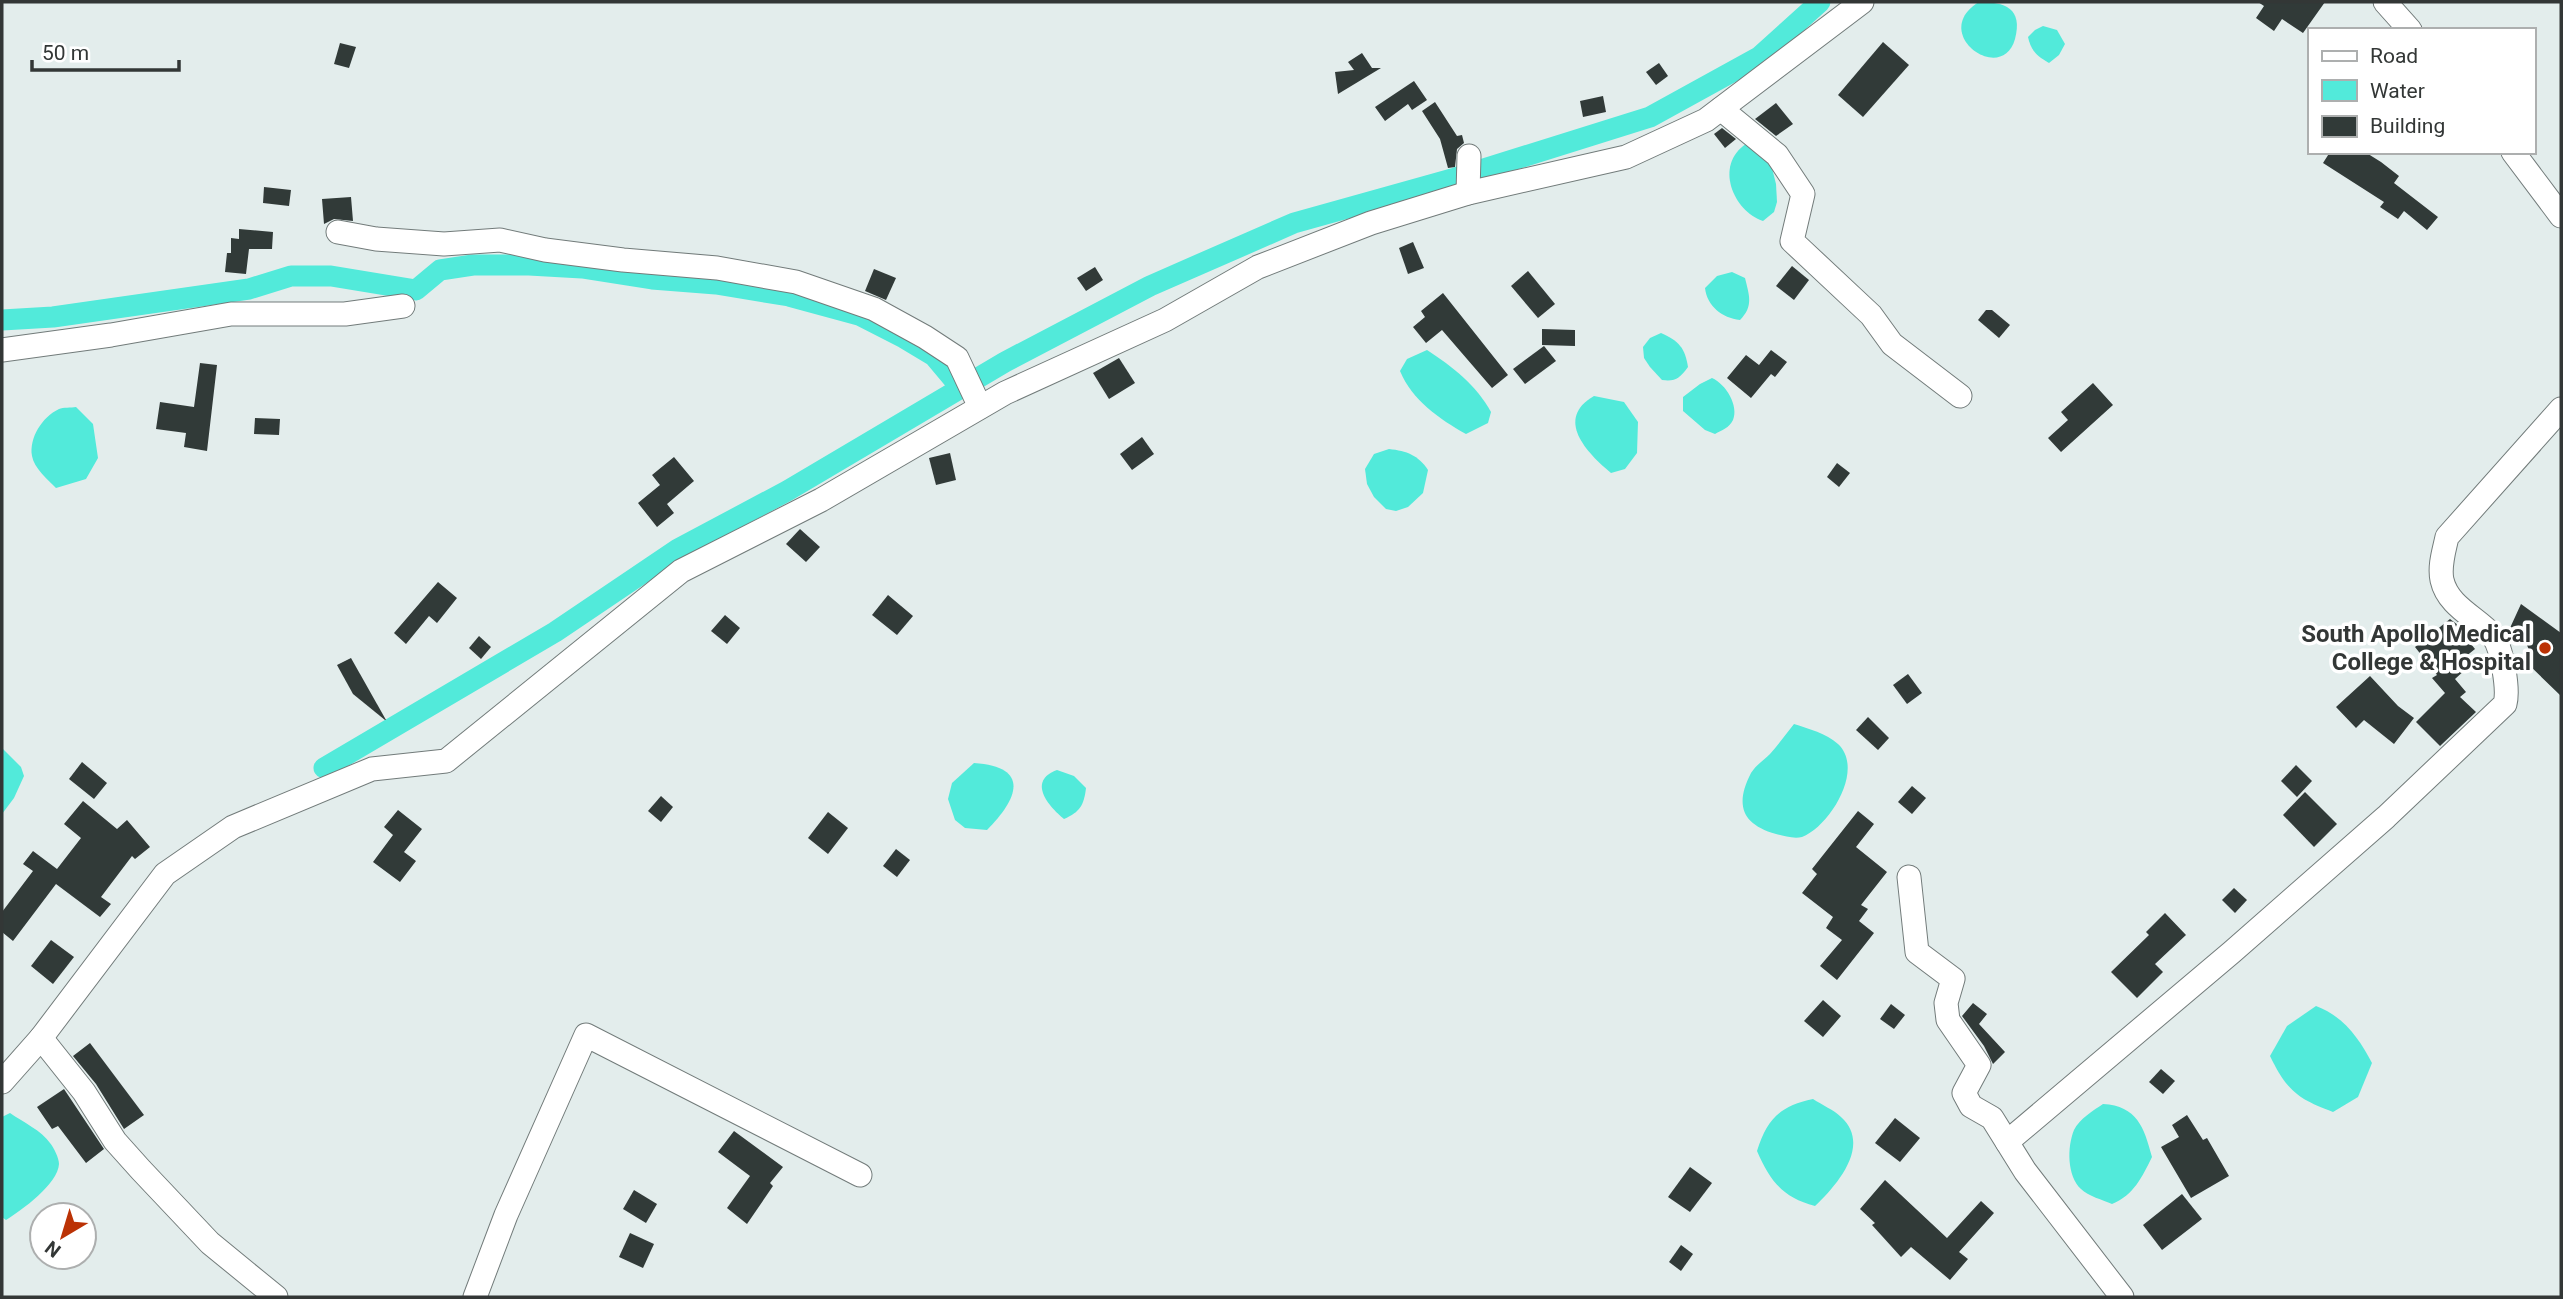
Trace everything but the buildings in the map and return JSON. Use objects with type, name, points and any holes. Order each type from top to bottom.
[{"type":"street","points":[[2,1082],[41,1038],[165,874],[233,827],[372,769],[446,761],[681,571],[821,500],[1005,393],[1164,320],[1258,267],[1371,223],[1468,193],[1626,157],[1706,120],[1863,2]]},
{"type":"street","points":[[2385,2],[2408,28]]},
{"type":"street","points":[[1721,109],[1777,155],[1803,194],[1792,241],[1871,315],[1892,344],[1960,396]]},
{"type":"street","points":[[2514,154],[2561,216]]},
{"type":"street","points":[[1468,193],[1469,156]]},
{"type":"street","points":[[338,232],[376,239],[444,244],[500,240],[545,250],[716,268],[796,282],[874,309],[957,358],[980,407]]},
{"type":"street","points":[[2,350],[111,335],[231,314],[345,314],[403,306]]},
{"type":"street","points":[[2007,1142],[2232,952],[2386,817],[2505,704],[2508,695],[2494,637],[2459,607],[2442,583],[2441,564],[2447,537],[2561,409]]},
{"type":"street","points":[[1909,877],[1917,953],[1953,979],[1946,1003],[1948,1020],[1979,1065],[1964,1093],[1971,1106],[1992,1118],[2025,1171],[2122,1297]]},
{"type":"street","points":[[475,1297],[506,1215],[586,1035],[860,1175]]},
{"type":"street","points":[[41,1038],[84,1092],[115,1141],[141,1170],[210,1243],[276,1297]]},
{"type":"water","points":[[1979,2],[2004,6],[2010,9],[2016,20],[2015,39],[2008,52],[1997,57],[1984,56],[1973,50],[1965,40],[1961,27],[1965,14]]},
{"type":"water","points":[[2043,26],[2057,30],[2065,44],[2059,55],[2049,63],[2035,53],[2028,37]]},
{"type":"water","points":[[1746,144],[1771,164],[1776,184],[1777,202],[1774,212],[1763,221],[1743,208],[1731,187],[1731,163],[1736,153]]},
{"type":"water","points":[[1732,272],[1745,278],[1749,295],[1749,305],[1740,320],[1727,317],[1716,310],[1705,288],[1717,276]]},
{"type":"water","points":[[1661,333],[1680,346],[1687,360],[1688,367],[1674,380],[1662,380],[1644,358],[1643,347],[1650,338]]},
{"type":"water","points":[[1427,350],[1455,370],[1478,393],[1491,412],[1488,423],[1466,434],[1436,415],[1419,400],[1400,371],[1407,359]]},
{"type":"water","points":[[1712,378],[1726,390],[1734,408],[1731,423],[1715,434],[1705,430],[1683,411],[1683,397]]},
{"type":"water","points":[[1594,396],[1624,402],[1638,422],[1637,453],[1625,469],[1611,473],[1593,456],[1578,436],[1576,415],[1582,405]]},
{"type":"water","points":[[76,407],[93,424],[98,458],[86,479],[56,488],[35,465],[32,456],[33,442],[47,417],[61,408]]},
{"type":"water","points":[[1389,449],[1412,455],[1428,470],[1423,493],[1408,507],[1396,511],[1386,509],[1374,497],[1367,484],[1365,469],[1374,454]]},
{"type":"water","points":[[1794,724],[1823,734],[1838,744],[1845,755],[1848,768],[1841,796],[1833,809],[1813,831],[1796,838],[1776,834],[1755,825],[1744,811],[1743,803],[1743,794],[1751,773]]},
{"type":"water","points":[[2,748],[21,767],[24,776],[14,798],[2,814]]},
{"type":"water","points":[[974,763],[1005,771],[1012,778],[1014,787],[1006,807],[987,830],[965,828],[955,820],[948,799],[952,783]]},
{"type":"water","points":[[1057,770],[1074,776],[1086,788],[1080,807],[1064,819],[1047,801],[1042,787],[1043,780]]},
{"type":"water","points":[[2316,1006],[2326,1010],[2349,1029],[2372,1063],[2358,1097],[2333,1112],[2302,1098],[2288,1086],[2270,1056],[2287,1026]]},
{"type":"water","points":[[1813,1099],[1841,1117],[1850,1128],[1853,1140],[1848,1164],[1833,1187],[1815,1206],[1794,1198],[1779,1187],[1757,1151],[1765,1130],[1776,1116],[1783,1110]]},
{"type":"water","points":[[2103,1104],[2124,1109],[2137,1120],[2146,1136],[2152,1157],[2132,1190],[2112,1204],[2081,1189],[2073,1177],[2070,1161],[2070,1145],[2076,1126]]},
{"type":"water","points":[[10,1113],[47,1139],[55,1150],[59,1164],[53,1180],[46,1188],[6,1220],[2,1217],[2,1117]]},
{"type":"waterway","points":[[324,768],[555,632],[678,549],[787,491],[1005,362],[1150,286],[1294,223],[1455,178],[1650,117],[1759,57],[1820,2]]},
{"type":"waterway","points":[[2,320],[53,317],[249,289],[291,276],[331,276],[416,290],[440,270],[473,265],[582,268],[652,279],[716,284],[789,296],[859,315],[934,356],[960,387]]},
{"type":"place","name":"South Apollo Medical College & Hospital","points":[[2545,648]]}]
